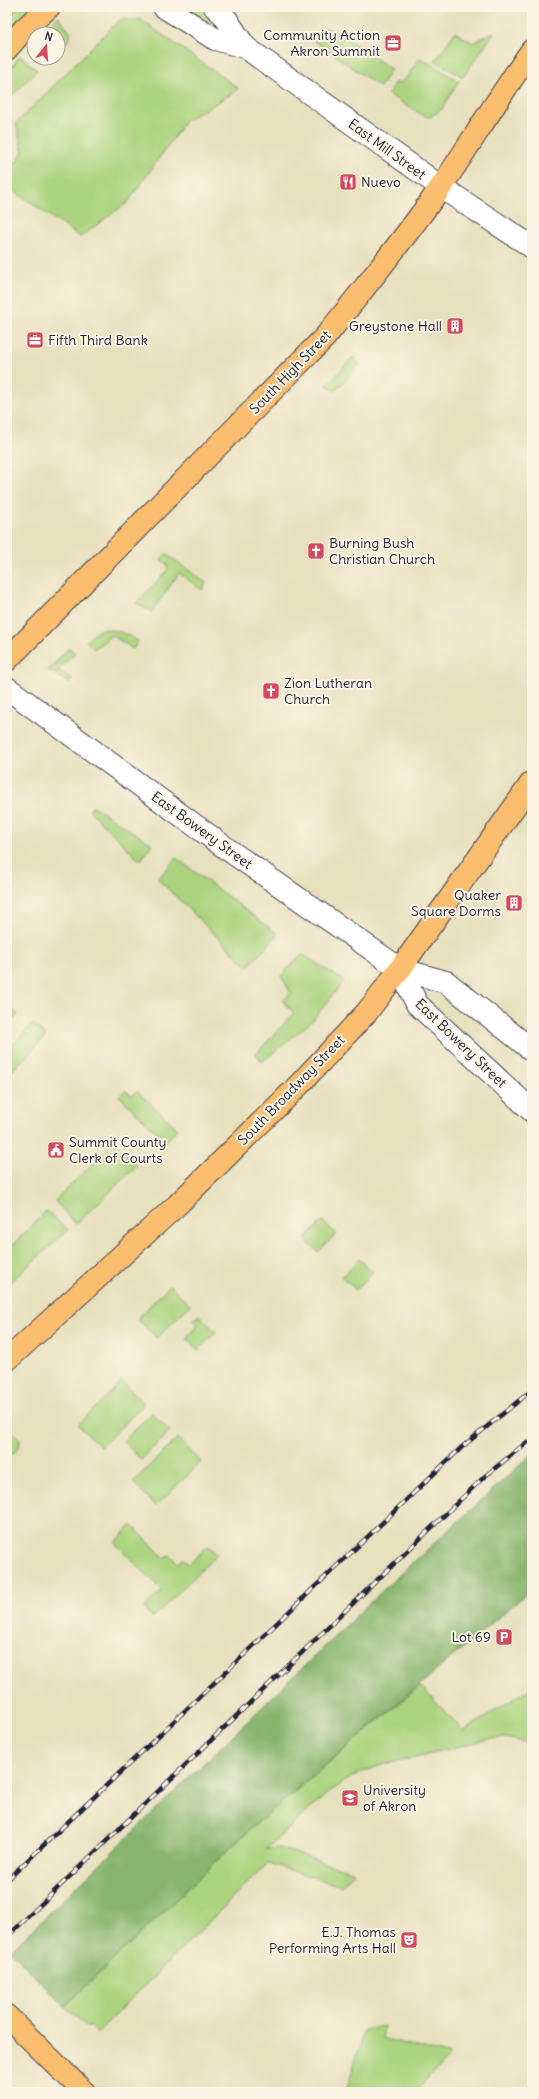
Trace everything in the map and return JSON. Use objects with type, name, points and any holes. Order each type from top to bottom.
[{"type":"main road","points":[[7,49],[24,29],[49,7]]},
{"type":"main road","name":"South High Street","points":[[7,660],[326,336],[366,287],[441,187],[493,105],[532,50]]},
{"type":"main road","name":"South Broadway Street","points":[[7,1360],[177,1206],[295,1089],[367,1012],[400,969],[532,782]]},
{"type":"main road","points":[[7,2016],[84,2092]]},
{"type":"street","name":"East Mill Street","points":[[164,7],[215,39],[245,47],[441,187],[532,247]]},
{"type":"street","name":"East Mill Street","points":[[215,7],[223,14],[245,47]]},
{"type":"street","name":"East Bowery Street","points":[[7,688],[230,850],[400,969],[446,982],[532,1050]]},
{"type":"street","name":"East Bowery Street","points":[[400,969],[417,1004],[532,1111]]},
{"type":"green space","points":[[17,7],[30,7],[7,33],[7,19]]},
{"type":"green space","points":[[185,7],[198,7],[221,27],[218,31]]},
{"type":"green space","points":[[58,16],[66,26],[48,26]]},
{"type":"green space","points":[[119,20],[141,20],[238,88],[235,92],[186,120],[128,202],[80,237],[7,186],[7,175],[23,152],[16,123]]},
{"type":"green space","points":[[66,27],[70,32],[70,39],[66,43]]},
{"type":"green space","points":[[322,28],[334,30],[391,69],[380,87],[313,40]]},
{"type":"green space","points":[[455,32],[473,43],[492,32],[494,33],[463,77],[435,61]]},
{"type":"green space","points":[[20,56],[26,61],[26,66],[32,66],[37,70],[9,99],[7,97],[7,73]]},
{"type":"green space","points":[[420,58],[459,81],[442,109],[430,117],[424,116],[388,94],[395,82],[400,83],[406,78]]},
{"type":"green space","points":[[353,357],[360,364],[335,391],[327,385]]},
{"type":"green space","points":[[166,554],[206,583],[202,590],[179,573],[152,612],[136,603],[167,571],[168,566],[161,559]]},
{"type":"green space","points":[[102,629],[121,632],[138,641],[133,649],[112,635],[94,649],[86,641]]},
{"type":"green space","points":[[69,648],[75,653],[58,670],[72,679],[69,683],[48,670]]},
{"type":"green space","points":[[93,806],[152,844],[140,861],[91,812],[90,810]]},
{"type":"green space","points":[[176,858],[278,934],[248,967],[158,879]]},
{"type":"green space","points":[[302,954],[344,981],[312,1021],[262,1062],[256,1054],[294,1013],[283,1001],[291,993],[281,976]]},
{"type":"green space","points":[[7,1005],[18,1015],[7,1026]]},
{"type":"green space","points":[[33,1024],[46,1036],[7,1076],[7,1050]]},
{"type":"green space","points":[[125,1090],[132,1096],[137,1091],[178,1129],[166,1141],[119,1096]]},
{"type":"green space","points":[[114,1142],[137,1166],[76,1224],[55,1201]]},
{"type":"green space","points":[[46,1211],[68,1230],[7,1285],[7,1251]]},
{"type":"green space","points":[[322,1221],[336,1234],[318,1252],[305,1239]]},
{"type":"green space","points":[[359,1259],[373,1272],[356,1290],[342,1277]]},
{"type":"green space","points":[[170,1285],[190,1305],[157,1338],[137,1319]]},
{"type":"green space","points":[[199,1315],[216,1332],[198,1350],[186,1338],[198,1325],[193,1320]]},
{"type":"green space","points":[[122,1381],[144,1404],[101,1447],[78,1425]]},
{"type":"green space","points":[[152,1413],[170,1431],[141,1460],[123,1441]]},
{"type":"green space","points":[[7,1426],[20,1439],[17,1450],[7,1457]]},
{"type":"green space","points":[[178,1438],[201,1462],[156,1506],[133,1482]]},
{"type":"green space","points":[[532,1454],[532,1589],[248,1831],[65,2006],[10,1951],[384,1589]]},
{"type":"green space","points":[[132,1525],[165,1559],[170,1555],[178,1563],[183,1559],[189,1564],[208,1546],[217,1554],[153,1618],[144,1608],[162,1590],[115,1543]]},
{"type":"green space","points":[[420,1686],[464,1731],[532,1687],[532,1744],[506,1738],[489,1739],[378,1766],[357,1774],[331,1790],[266,1849],[279,1848],[354,1872],[341,1886],[268,1863],[97,2033],[90,2026],[88,2028],[65,2006],[248,1831]]},
{"type":"green space","points":[[384,2026],[382,2038],[450,2056],[415,2092],[346,2092],[364,2030]]},
{"type":"railway","points":[[7,1880],[462,1447],[532,1390]]},
{"type":"railway","points":[[7,1937],[484,1477],[532,1438]]},
{"type":"place","name":"Community Action Akron Summit","points":[[393,43]]},
{"type":"place","name":"Nuevo","points":[[348,182]]},
{"type":"place","name":"Greystone Hall","points":[[455,326]]},
{"type":"place","name":"Fifth Third Bank","points":[[35,340]]},
{"type":"place","name":"Burning Bush Christian Church","points":[[316,551]]},
{"type":"place","name":"Zion Lutheran Church","points":[[271,691]]},
{"type":"place","name":"Quaker Square Dorms","points":[[514,903]]},
{"type":"place","name":"Summit County Clerk of Courts","points":[[56,1150]]},
{"type":"place","name":"Lot 69","points":[[504,1637]]},
{"type":"place","name":"University of Akron","points":[[350,1798]]},
{"type":"place","name":"E.J. Thomas Performing Arts Hall","points":[[409,1940]]}]
